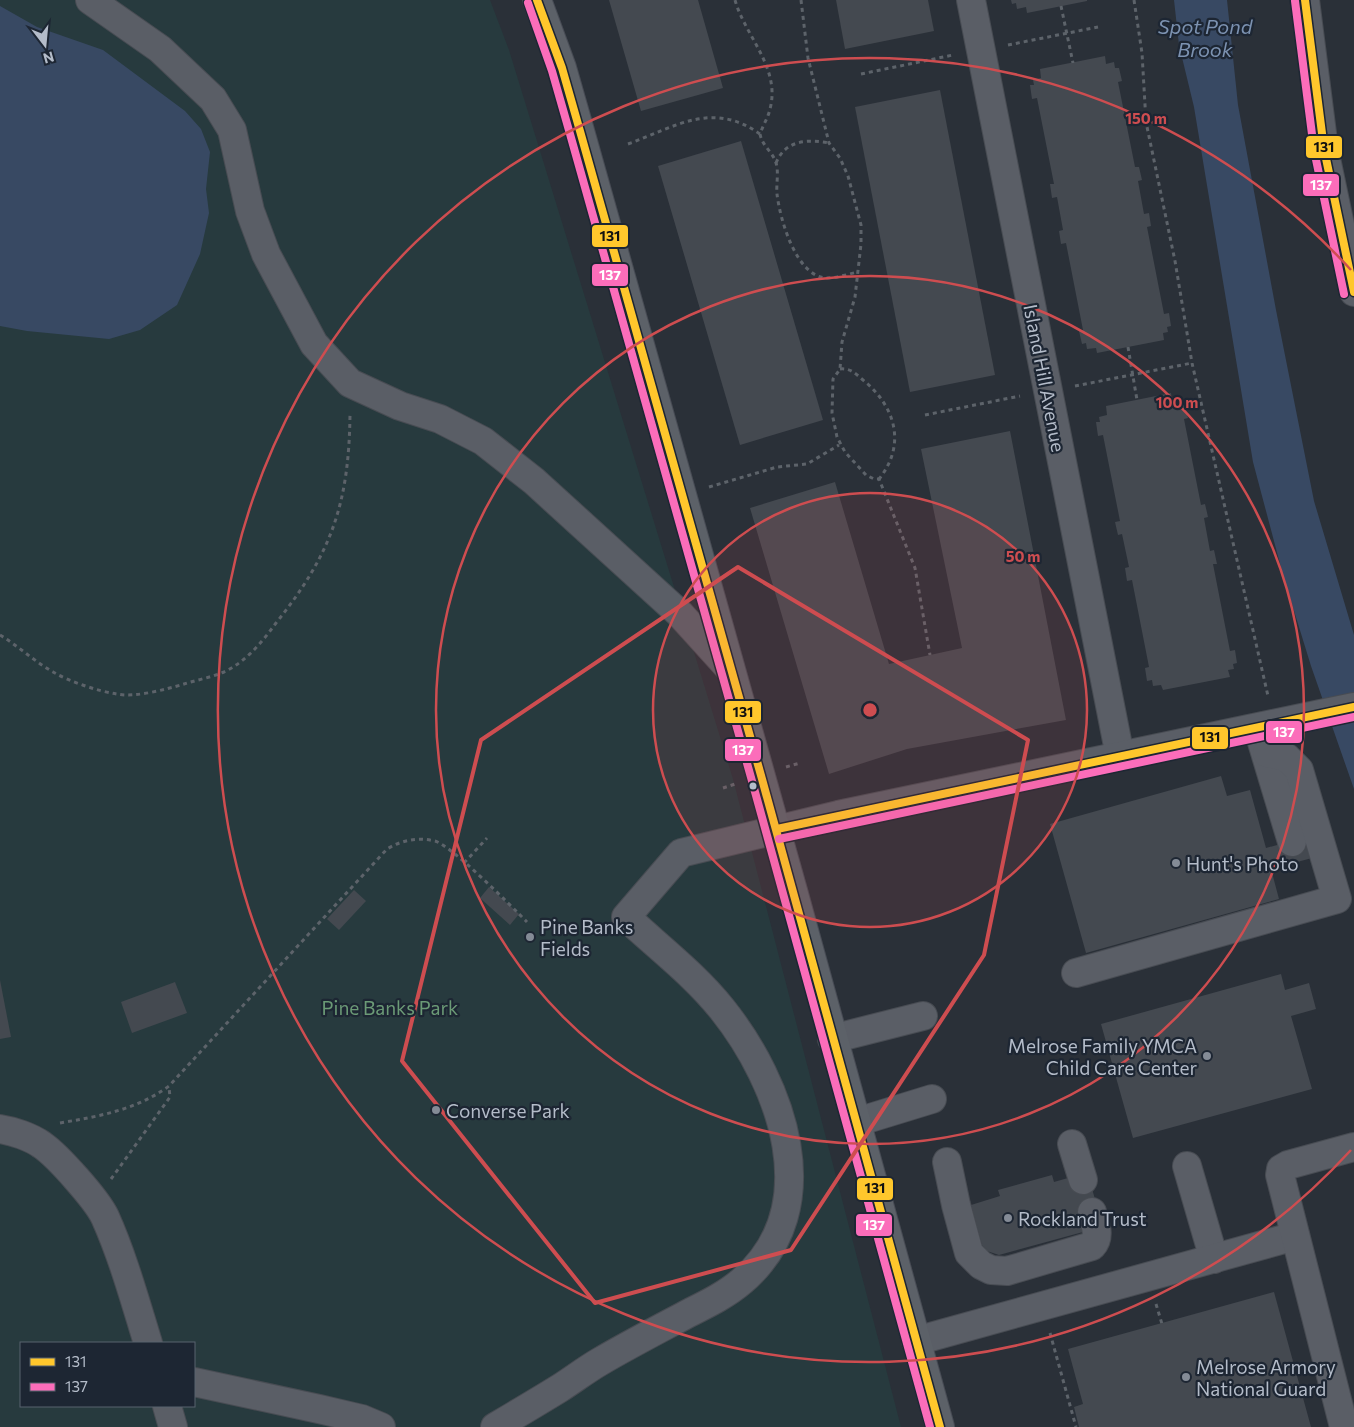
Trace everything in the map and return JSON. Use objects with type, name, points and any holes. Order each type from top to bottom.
[{"type":"main road","points":[[537,0],[562,68],[729,668],[777,829],[832,1039],[857,1122],[940,1427]]},
{"type":"street","points":[[90,0],[160,49],[213,99],[232,130],[250,211],[266,254],[314,344],[350,383],[400,406],[440,419],[483,441],[534,481],[680,614],[729,668]]},
{"type":"street","name":"Island Hill Avenue","points":[[971,0],[1120,756]]},
{"type":"street","points":[[1305,0],[1324,149],[1354,292]]},
{"type":"street","points":[[495,1427],[599,1361],[724,1295],[743,1280],[769,1251],[780,1229],[787,1208],[790,1180],[789,1151],[782,1124],[757,1064],[740,1033],[710,995],[626,917],[681,853],[777,829],[1354,707]]},
{"type":"street","points":[[1264,726],[1267,753],[1292,842]]},
{"type":"street","points":[[1076,973],[1337,899],[1299,770],[1286,757],[1267,753]]},
{"type":"street","points":[[832,1039],[923,1016]]},
{"type":"street","points":[[857,1122],[932,1099]]},
{"type":"street","points":[[5,1130],[42,1145],[92,1198],[104,1215],[127,1276],[148,1342]]},
{"type":"street","points":[[1072,1144],[1082,1180]]},
{"type":"street","points":[[1344,1427],[1280,1181],[1281,1169],[1354,1146]]},
{"type":"street","points":[[947,1162],[969,1253],[981,1265],[991,1270],[999,1272],[1016,1269],[1092,1246],[1095,1242],[1097,1231],[1092,1212]]},
{"type":"street","points":[[1187,1166],[1214,1259]]},
{"type":"street","points":[[916,1341],[1295,1236]]},
{"type":"street","points":[[195,1382],[319,1409],[382,1427]]},
{"type":"street","points":[[167,1407],[173,1427]]},
{"type":"path","points":[[735,0],[758,46],[770,83],[770,108],[760,134],[763,145],[776,164]]},
{"type":"path","points":[[801,0],[808,58],[829,143],[840,158],[848,176],[857,208],[861,244],[855,297],[842,342],[840,369],[833,379],[831,394],[832,413],[839,445],[862,472],[874,479],[878,478],[884,471],[894,442],[895,429],[893,421],[882,398],[870,385],[852,371],[840,369]]},
{"type":"path","points":[[1134,0],[1142,53],[1146,122],[1175,261],[1207,434],[1267,689],[1264,726]]},
{"type":"path","points":[[1061,6],[1073,63]]},
{"type":"path","points":[[628,144],[686,121],[705,117],[735,119],[760,134]]},
{"type":"path","points":[[829,143],[811,140],[798,142],[782,153],[776,164],[777,195],[785,230],[805,267],[814,274],[826,278],[858,272]]},
{"type":"path","points":[[1128,347],[1138,400]]},
{"type":"path","points":[[0,635],[21,647],[53,672],[119,695],[163,690],[225,672],[251,654],[292,604],[311,575],[336,522],[347,474],[350,383]]},
{"type":"path","points":[[682,495],[777,467],[807,464],[839,445]]},
{"type":"path","points":[[878,478],[915,568],[930,655]]},
{"type":"path","points":[[464,863],[487,838]]},
{"type":"path","points":[[56,1124],[96,1117],[140,1104],[169,1086],[387,849],[397,843],[409,840],[435,841],[444,845],[527,922]]},
{"type":"path","points":[[92,1198],[119,1171],[170,1097],[169,1086]]},
{"type":"path","points":[[1042,1306],[1076,1427]]},
{"type":"highlighted area","points":[[738,567],[1028,740],[984,955],[791,1250],[595,1303],[402,1061],[481,740]]},
{"type":"green space","name":"Pine Banks Park","points":[[0,0],[490,0],[509,50],[733,779],[901,1427],[0,1427]]},
{"type":"water","name":"Spot Pond Brook","points":[[1174,0],[1227,0],[1238,105],[1314,501],[1354,635],[1354,789],[1311,666],[1283,575],[1253,462],[1194,107],[1179,45]]},
{"type":"water","points":[[0,6],[37,27],[103,50],[185,111],[201,129],[210,152],[206,189],[209,213],[200,254],[177,305],[140,330],[109,339],[27,331],[0,326]]},
{"type":"building","points":[[609,0],[698,0],[723,88],[641,111]]},
{"type":"building","points":[[836,0],[928,0],[934,31],[845,49]]},
{"type":"building","points":[[1011,0],[1087,1],[1027,13],[1026,7],[1017,9],[1016,3],[1012,4]]},
{"type":"building","points":[[1105,56],[1106,64],[1114,62],[1115,68],[1119,68],[1122,81],[1118,82],[1135,167],[1139,167],[1142,180],[1138,181],[1144,214],[1149,213],[1151,226],[1147,227],[1164,314],[1169,313],[1171,326],[1167,327],[1168,332],[1163,333],[1164,340],[1097,353],[1096,348],[1087,349],[1086,343],[1082,344],[1079,331],[1083,330],[1066,243],[1061,244],[1059,231],[1063,230],[1057,197],[1052,198],[1050,184],[1054,184],[1037,98],[1032,99],[1030,85],[1034,85],[1033,80],[1041,78],[1040,69]]},
{"type":"building","points":[[940,90],[995,375],[910,392],[855,107]]},
{"type":"building","points":[[741,141],[823,420],[740,445],[658,166]]},
{"type":"building","points":[[1171,393],[1172,401],[1180,399],[1181,405],[1185,405],[1188,418],[1184,419],[1201,505],[1205,504],[1208,517],[1204,518],[1210,551],[1214,550],[1217,564],[1213,564],[1230,651],[1235,650],[1237,663],[1233,664],[1234,669],[1228,670],[1230,677],[1163,690],[1161,685],[1153,686],[1152,680],[1147,681],[1145,668],[1149,667],[1132,580],[1127,581],[1125,568],[1129,567],[1122,534],[1118,535],[1115,522],[1120,521],[1103,435],[1098,436],[1096,422],[1100,422],[1099,417],[1107,415],[1106,406]]},
{"type":"building","points":[[1010,431],[1066,720],[907,749],[829,774],[750,508],[835,482],[889,664],[962,648],[921,449]]},
{"type":"building","name":"Hunt's Photo","points":[[1221,776],[1227,796],[1250,790],[1266,848],[1306,837],[1312,858],[1271,869],[1279,899],[1086,953],[1050,824]]},
{"type":"building","points":[[489,887],[519,914],[510,925],[480,898]]},
{"type":"building","points":[[354,890],[366,901],[339,930],[327,919]]},
{"type":"building","name":"Melrose Family YMCA Child Care Center","points":[[1281,974],[1285,990],[1309,983],[1316,1009],[1291,1016],[1312,1089],[1133,1138],[1101,1024]]},
{"type":"building","points":[[0,980],[11,1037],[0,1039]]},
{"type":"building","points":[[175,982],[187,1013],[132,1033],[121,1002]]},
{"type":"building","points":[[1052,1175],[1054,1182],[1068,1178],[1089,1178],[1098,1210],[1079,1215],[1083,1232],[999,1255],[987,1251],[982,1245],[971,1205],[1000,1196],[998,1190]]},
{"type":"building","name":"Melrose Armory National Guard","points":[[1274,1292],[1311,1427],[1079,1427],[1074,1407],[1083,1404],[1068,1349]]},
{"type":"transit line","name":"131","points":[[537,0],[562,68],[580,131],[762,779],[940,1427]]},
{"type":"transit line","name":"131","points":[[1305,0],[1324,149],[1354,292]]},
{"type":"transit line","name":"137","points":[[1295,1],[1314,150],[1344,294]]},
{"type":"transit line","name":"137","points":[[528,3],[552,71],[570,134],[752,781],[930,1427]]},
{"type":"transit line","name":"131","points":[[777,829],[1354,707]]},
{"type":"transit line","name":"137","points":[[779,839],[1354,717]]},
{"type":"place","name":"Hunt's Photo","points":[[1176,863]]},
{"type":"place","name":"Pine Banks Fields","points":[[530,937]]},
{"type":"place","name":"Melrose Family YMCA Child Care Center","points":[[1207,1056]]},
{"type":"place","name":"Converse Park","points":[[436,1110]]},
{"type":"place","name":"Rockland Trust","points":[[1008,1218]]},
{"type":"place","name":"Melrose Armory National Guard","points":[[1186,1377]]}]
